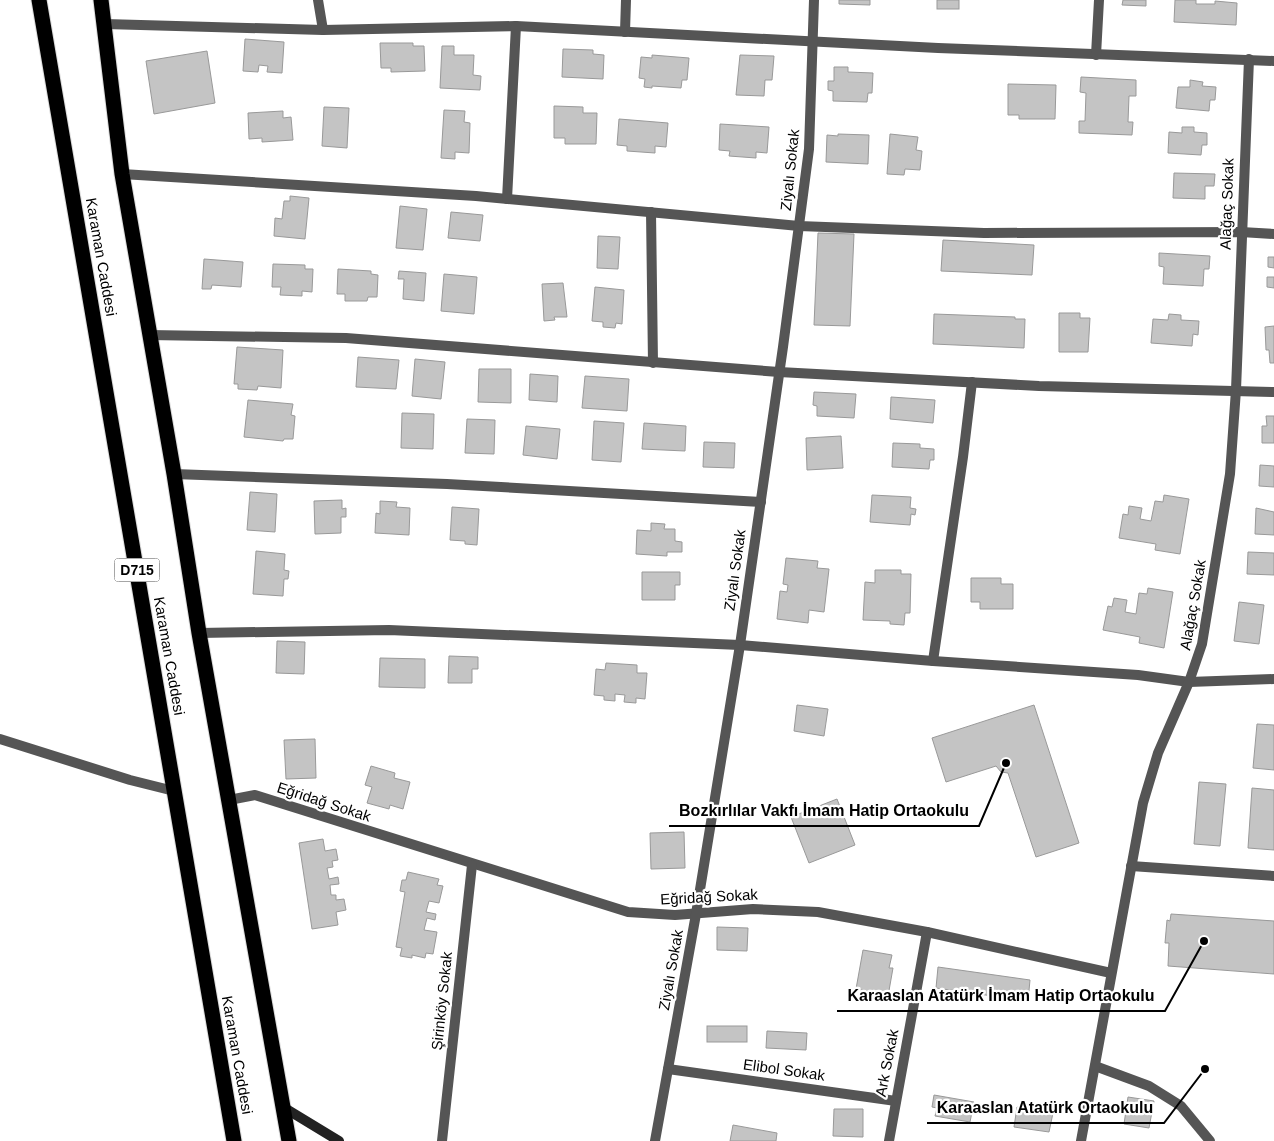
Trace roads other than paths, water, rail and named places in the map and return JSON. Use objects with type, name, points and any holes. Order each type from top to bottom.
[{"type":"highway","name":"Karaman Caddesi","points":[[39,0],[234,1141]]},
{"type":"highway","points":[[101,0],[122,174],[174,474],[199,634],[289,1141]]},
{"type":"street","points":[[318,0],[322,30]]},
{"type":"street","points":[[624,32],[626,0]]},
{"type":"street","name":"Ziyalı Sokak","points":[[655,1141],[696,914],[740,645],[761,502],[809,149],[814,0]]},
{"type":"street","points":[[1096,55],[1099,0]]},
{"type":"street","points":[[105,24],[322,30],[516,26],[1096,55],[1274,61]]},
{"type":"street","points":[[507,199],[516,26]]},
{"type":"street","name":"Alağaç Sokak","points":[[1081,1141],[1131,866],[1150,777],[1166,732],[1190,682],[1200,651],[1207,622],[1230,474],[1236,390],[1248,59]]},
{"type":"street","points":[[122,174],[507,199],[799,226],[984,233],[1241,232],[1274,234]]},
{"type":"street","points":[[651,212],[653,363]]},
{"type":"street","points":[[149,335],[346,338],[779,372],[972,382],[1274,392]]},
{"type":"street","points":[[933,662],[972,382]]},
{"type":"street","points":[[174,474],[448,484],[761,502]]},
{"type":"street","points":[[199,634],[389,630],[740,645],[933,662],[1138,675],[1190,682],[1274,679]]},
{"type":"street","points":[[0,739],[130,780],[174,791]]},
{"type":"street","name":"Eğridağ Sokak","points":[[229,800],[255,796],[628,912],[654,915],[696,914],[753,909],[818,912],[927,932],[1111,973]]},
{"type":"street","name":"Şirinköy Sokak","points":[[442,1141],[472,865]]},
{"type":"street","points":[[1131,866],[1274,876]]},
{"type":"street","name":"Ark Sokak","points":[[889,1141],[927,932]]},
{"type":"street","points":[[1095,1066],[1149,1086],[1181,1106],[1210,1141]]},
{"type":"street","name":"Elibol Sokak","points":[[668,1069],[896,1101]]},
{"type":"street","points":[[283,1107],[339,1141]]},
{"type":"place","name":"Bozkırlılar Vakfı İmam Hatip Ortaokulu","points":[[1006,763]]},
{"type":"place","name":"Karaaslan Atatürk İmam Hatip Ortaokulu","points":[[1204,941]]},
{"type":"place","name":"Karaaslan Atatürk Ortaokulu","points":[[1205,1069]]}]
